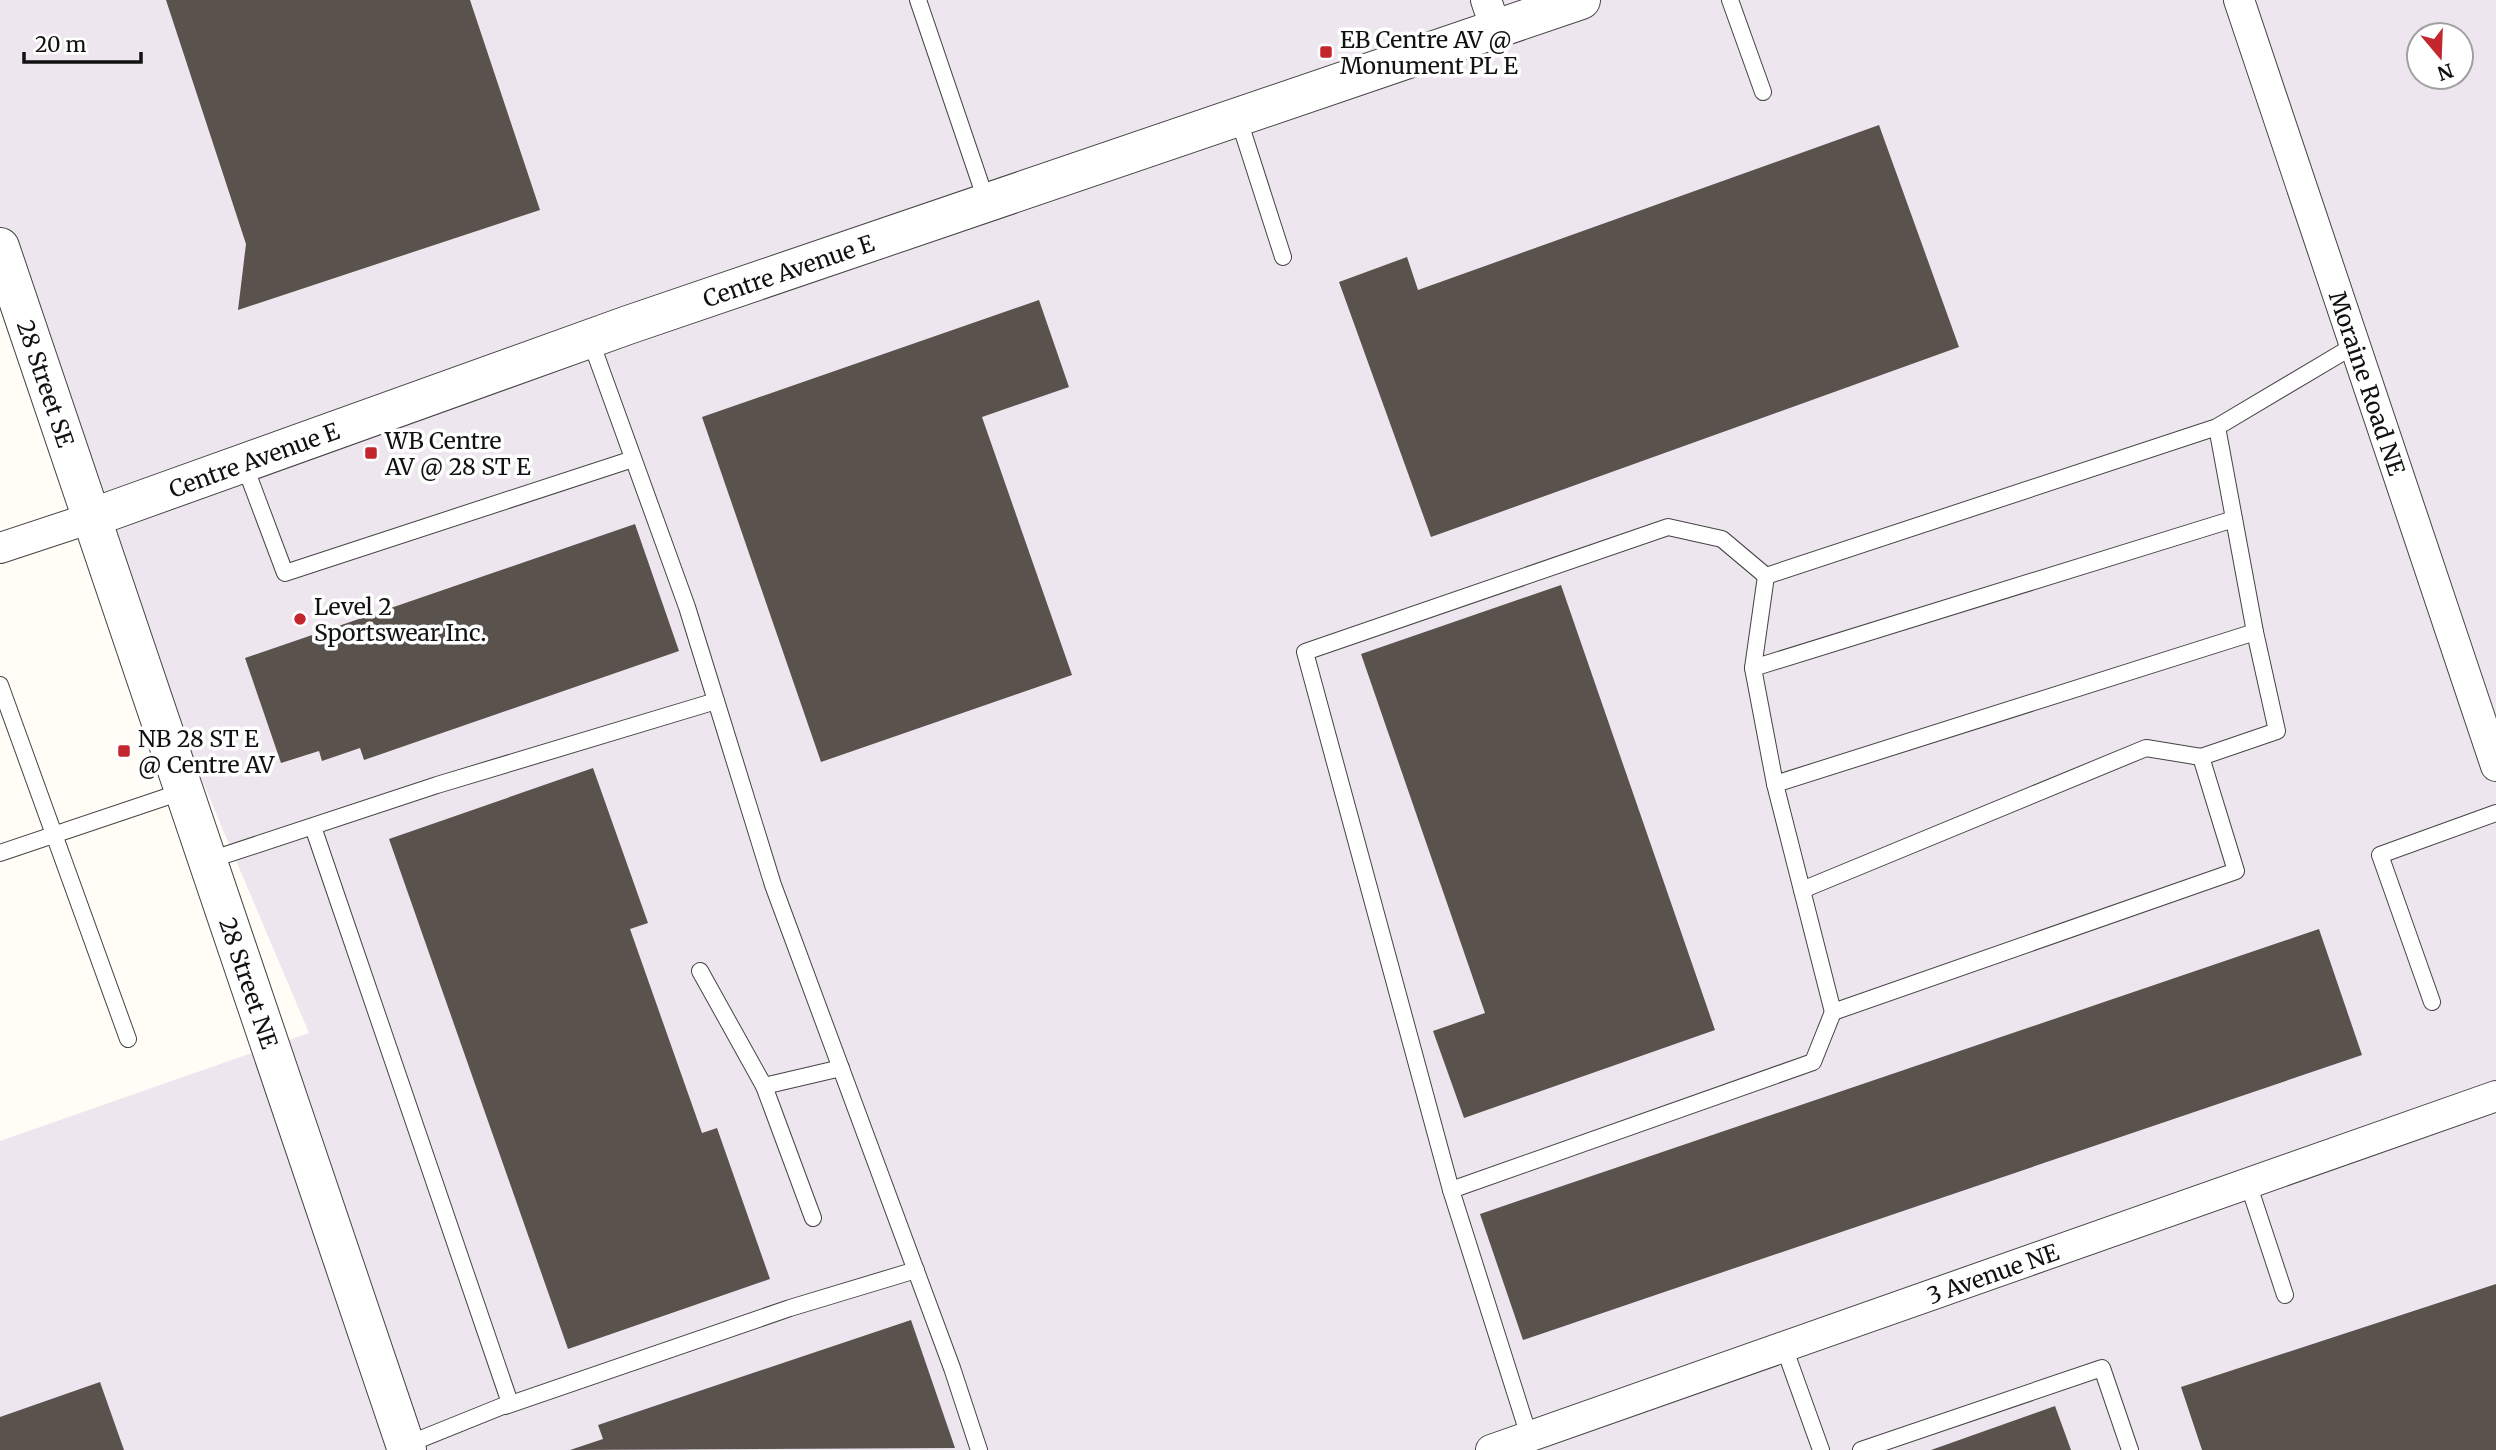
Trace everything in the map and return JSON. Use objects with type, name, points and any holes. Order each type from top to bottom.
[{"type":"street","name":"Centre Avenue E","points":[[0,548],[244,464],[589,339],[1238,117],[1491,15],[1581,0]]},
{"type":"street","name":"Moraine Road NE","points":[[2239,0],[2496,766]]},
{"type":"street","name":"28 Street SE","points":[[0,247],[91,518]]},
{"type":"street","name":"28 Street NE","points":[[91,518],[187,790],[407,1448]]},
{"type":"street","name":"3 Avenue NE","points":[[1491,1450],[2496,1096]]},
{"type":"lane","points":[[918,0],[987,203]]},
{"type":"lane","points":[[1730,0],[1763,92]]},
{"type":"lane","points":[[1238,117],[1283,257]]},
{"type":"lane","points":[[589,339],[687,607],[773,885],[916,1270],[979,1450]]},
{"type":"lane","points":[[1766,576],[2217,427],[2355,345]]},
{"type":"lane","points":[[1802,890],[2146,748],[2201,757],[2277,731],[2255,632],[2217,427]]},
{"type":"lane","points":[[244,464],[285,573],[633,459]]},
{"type":"lane","points":[[1753,668],[2234,519]]},
{"type":"lane","points":[[1530,1436],[1451,1190],[1305,652],[1668,527],[1722,539],[1766,576]]},
{"type":"lane","points":[[1451,1190],[1813,1062],[1833,1013],[1775,783],[1753,668],[1766,576]]},
{"type":"lane","points":[[1775,783],[2255,632]]},
{"type":"lane","points":[[0,685],[128,1039]]},
{"type":"lane","points":[[210,860],[437,785],[716,701]]},
{"type":"lane","points":[[1833,1013],[2236,871],[2201,757]]},
{"type":"lane","points":[[0,853],[187,790]]},
{"type":"lane","points":[[2432,1002],[2380,855],[2496,813]]},
{"type":"lane","points":[[313,827],[510,1404],[505,1406]]},
{"type":"lane","points":[[700,971],[764,1086],[813,1218]]},
{"type":"lane","points":[[764,1086],[841,1068]]},
{"type":"lane","points":[[2248,1183],[2285,1295]]},
{"type":"lane","points":[[407,1448],[505,1406],[790,1308],[916,1270]]},
{"type":"lane","points":[[1784,1347],[1821,1450]]},
{"type":"lane","points":[[1861,1450],[2102,1368],[2130,1450]]},
{"type":"shaded area","points":[[0,0],[2496,0],[2496,1450],[0,1450],[0,1141],[309,1033],[91,518],[0,247]]},
{"type":"building","points":[[166,0],[470,0],[540,210],[238,310],[246,244]]},
{"type":"building","points":[[1879,125],[1959,347],[1431,537],[1339,282],[1407,257],[1418,290]]},
{"type":"building","points":[[1039,300],[1069,387],[982,417],[1072,675],[821,762],[702,417]]},
{"type":"building","points":[[635,524],[679,651],[364,760],[360,748],[322,761],[319,751],[281,763],[245,658]]},
{"type":"building","points":[[1561,585],[1715,1030],[1464,1118],[1433,1031],[1485,1013],[1361,654]]},
{"type":"building","points":[[593,768],[648,923],[630,929],[702,1133],[717,1128],[770,1279],[568,1349],[389,839]]},
{"type":"building","points":[[2319,929],[2362,1055],[1523,1340],[1480,1214]]},
{"type":"building","points":[[2496,1284],[2496,1450],[2202,1450],[2181,1387]]},
{"type":"building","points":[[911,1320],[955,1448],[570,1450],[603,1439],[598,1425]]},
{"type":"building","points":[[100,1382],[124,1450],[0,1450],[0,1417]]},
{"type":"building","points":[[2055,1406],[2071,1450],[1931,1450]]},
{"type":"place","name":"EB Centre AV @ Monument PL E","points":[[1326,52]]},
{"type":"place","name":"WB Centre AV @ 28 ST E","points":[[371,453]]},
{"type":"place","name":"Level 2 Sportswear Inc.","points":[[300,619]]},
{"type":"place","name":"NB 28 ST E @ Centre AV","points":[[124,751]]}]
